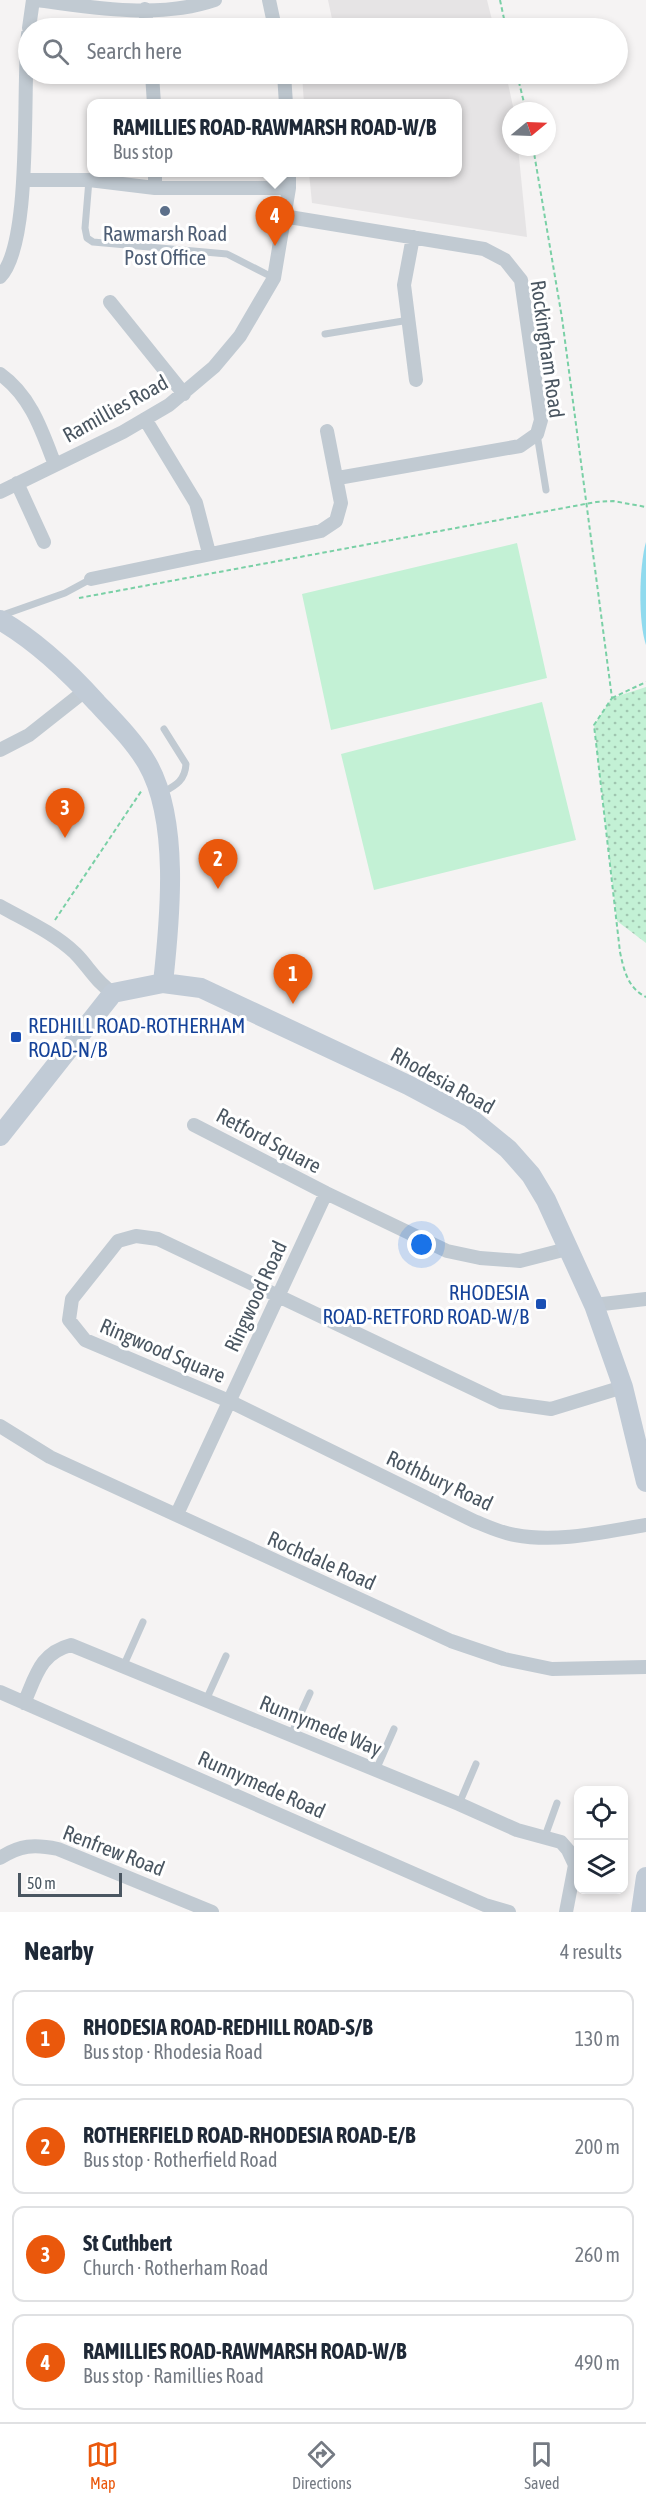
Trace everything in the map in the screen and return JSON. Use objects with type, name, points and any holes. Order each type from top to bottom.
[{"type":"street","points":[[31,18],[35,0],[85,7],[145,9],[200,5],[215,0]]},
{"type":"street","points":[[269,0],[273,18]]},
{"type":"street","points":[[145,9],[146,18]]},
{"type":"street","points":[[0,277],[6,270],[16,243],[23,180],[24,84]]},
{"type":"street","points":[[153,84],[154,99]]},
{"type":"street","points":[[285,84],[286,99]]},
{"type":"street","points":[[155,177],[155,188]]},
{"type":"street","name":"Ramillies Road","points":[[0,492],[145,419],[184,394],[214,367],[240,336],[274,278],[289,177]]},
{"type":"street","points":[[23,180],[89,180],[155,188],[289,188]]},
{"type":"street","name":"Rockingham Road","points":[[283,216],[484,249],[506,260],[521,280],[541,420],[537,434],[520,446],[338,478]]},
{"type":"street","points":[[413,237],[404,285],[416,380]]},
{"type":"street","points":[[110,302],[184,394]]},
{"type":"street","points":[[0,374],[25,398],[34,413],[55,465]]},
{"type":"street","points":[[145,419],[196,503],[209,554]]},
{"type":"street","points":[[91,579],[321,531],[336,521],[341,503],[338,478],[327,431]]},
{"type":"street","points":[[17,483],[44,542]]},
{"type":"street","points":[[0,618],[22,633],[86,690],[147,762],[160,794],[170,869],[163,983]]},
{"type":"street","points":[[0,750],[29,735],[86,690]]},
{"type":"street","points":[[0,906],[47,932],[75,953],[97,982],[112,993],[0,1136]]},
{"type":"street","name":"Rhodesia Road","points":[[112,993],[163,983],[201,988],[408,1085],[471,1118],[508,1149],[531,1175],[546,1200],[594,1305],[623,1387],[646,1482]]},
{"type":"street","name":"Retford Square","points":[[194,1125],[326,1193],[447,1251],[480,1258],[520,1261],[567,1249]]},
{"type":"street","name":"Ringwood Road","points":[[177,1514],[326,1193]]},
{"type":"street","name":"Ringwood Square","points":[[229,1401],[85,1340],[69,1320],[72,1299],[118,1241],[136,1236],[158,1239],[501,1402],[551,1409],[623,1387]]},
{"type":"street","points":[[594,1305],[646,1299]]},
{"type":"street","name":"Rothbury Road","points":[[229,1401],[474,1521],[513,1535],[546,1538],[587,1535],[646,1525]]},
{"type":"street","name":"Rochdale Road","points":[[0,1426],[50,1457],[177,1514],[265,1558],[451,1641],[504,1659],[552,1669],[646,1667]]},
{"type":"street","name":"Runnymede Way","points":[[24,1703],[44,1659],[57,1648],[71,1645],[517,1830],[561,1842],[575,1865],[566,1912]]},
{"type":"street","name":"Runnymede Road","points":[[0,1692],[485,1905],[509,1912]]},
{"type":"street","name":"Renfrew Road","points":[[0,1858],[16,1848],[35,1844],[58,1848],[212,1912]]},
{"type":"street","points":[[641,1912],[646,1877]]},
{"type":"lane","points":[[89,180],[85,228],[87,238],[93,242],[227,254],[274,278]]},
{"type":"lane","points":[[325,334],[409,320]]},
{"type":"lane","points":[[537,434],[546,490]]},
{"type":"lane","points":[[0,618],[65,593],[91,579]]},
{"type":"lane","points":[[160,794],[180,784],[186,768],[186,764],[164,729]]},
{"type":"lane","points":[[123,1666],[143,1622]]},
{"type":"lane","points":[[206,1700],[226,1656]]},
{"type":"lane","points":[[291,1735],[310,1693]]},
{"type":"lane","points":[[376,1770],[394,1729]]},
{"type":"lane","points":[[459,1804],[476,1764]]},
{"type":"lane","points":[[544,1839],[557,1803]]},
{"type":"path","points":[[500,0],[504,18]]},
{"type":"path","points":[[519,84],[524,102]]},
{"type":"path","points":[[535,156],[562,318],[612,698]]},
{"type":"path","points":[[69,600],[614,501],[646,507]]},
{"type":"path","points":[[646,682],[612,698],[594,725],[620,952],[626,977],[638,993],[646,997]]},
{"type":"path","points":[[47,932],[152,775]]},
{"type":"shaded area","points":[[328,0],[487,0],[492,18],[332,18]]},
{"type":"shaded area","points":[[303,84],[508,84],[512,102],[502,102],[502,156],[519,156],[527,237],[312,203],[309,177],[462,177],[462,99],[304,99]]},
{"type":"green space","points":[[517,543],[547,678],[331,730],[302,594]]},
{"type":"green space","points":[[646,687],[646,943],[617,921],[594,725],[612,698]]},
{"type":"green space","points":[[542,702],[576,840],[374,890],[341,754]]},
{"type":"water","points":[[646,542],[646,645],[643,635],[640,594]]},
{"type":"place","name":"Rawmarsh Road Post Office","points":[[165,211]]},
{"type":"place","name":"RAMILLIES ROAD-RAWMARSH ROAD-W/B","points":[[275,246]]},
{"type":"place","name":"St Cuthbert","points":[[65,838]]},
{"type":"place","name":"ROTHERFIELD ROAD-RHODESIA ROAD-E/B","points":[[218,889]]},
{"type":"place","name":"RHODESIA ROAD-REDHILL ROAD-S/B","points":[[293,1004]]},
{"type":"place","name":"REDHILL ROAD-ROTHERHAM ROAD-N/B","points":[[16,1037]]},
{"type":"place","name":"RHODESIA ROAD-RETFORD ROAD-W/B","points":[[541,1304]]}]
